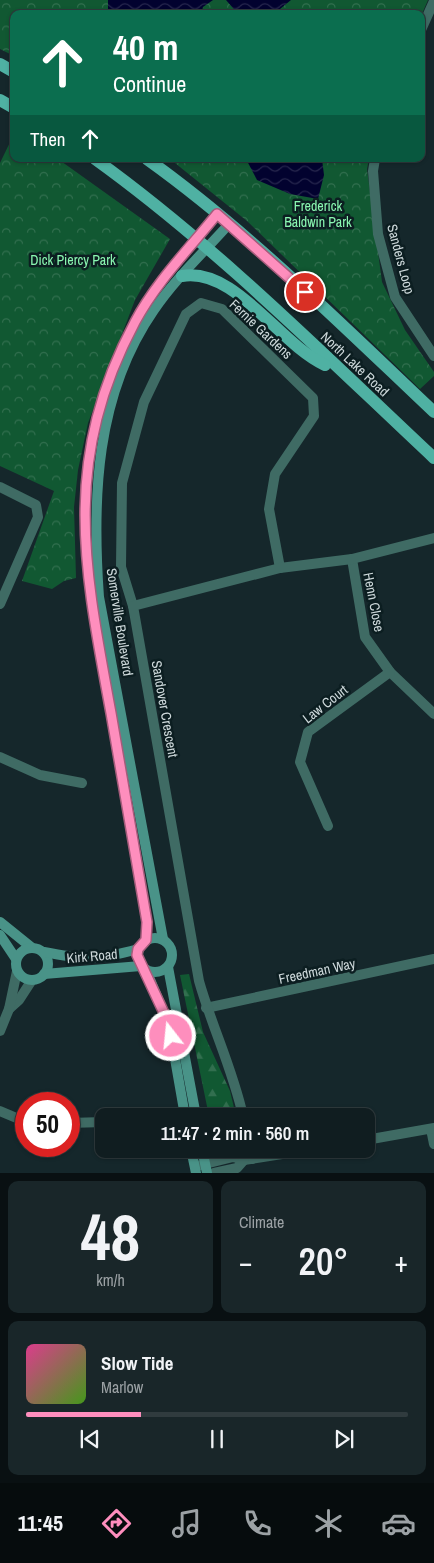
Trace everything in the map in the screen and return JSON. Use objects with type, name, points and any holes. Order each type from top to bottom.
[{"type":"main road","name":"North Lake Road","points":[[99,162],[208,247],[434,458]]},
{"type":"main road","name":"North Lake Road","points":[[151,162],[229,224],[434,412]]},
{"type":"main road","name":"Somerville Boulevard","points":[[146,940],[147,922],[93,613],[84,531],[86,480],[96,422],[110,377],[126,341],[148,300],[217,214]]},
{"type":"main road","name":"Somerville Boulevard","points":[[163,939],[99,597],[96,553],[97,482],[100,449],[109,411],[119,381],[131,351],[152,312],[229,224]]},
{"type":"main road","points":[[182,276],[203,275],[221,282],[236,292],[285,336],[320,362],[341,372]]},
{"type":"main road","points":[[0,922],[32,947],[44,952],[48,966],[44,974],[32,980],[23,977],[17,971],[16,960],[0,935]]},
{"type":"main road","points":[[144,968],[157,973],[168,967],[171,963],[172,952],[163,939],[151,938],[146,940],[138,949],[138,961],[144,968],[164,1013],[171,1036],[184,1108]]},
{"type":"main road","points":[[16,960],[22,951],[32,947]]},
{"type":"main road","name":"Kirk Road","points":[[44,952],[82,959],[106,958],[138,949]]},
{"type":"main road","points":[[168,967],[194,1108]]},
{"type":"main road","name":"Kirk Road","points":[[44,974],[144,968]]},
{"type":"street","points":[[425,21],[434,1]]},
{"type":"street","name":"Sanders Loop","points":[[374,162],[373,171],[378,234],[395,297],[434,356]]},
{"type":"street","name":"Fernie Gardens","points":[[132,606],[121,567],[122,483],[144,402],[186,314],[201,303],[222,309],[313,398],[314,416],[275,474],[269,509],[280,568]]},
{"type":"street","points":[[0,487],[36,505],[38,517],[0,604]]},
{"type":"street","points":[[132,606],[280,568],[352,559],[434,538]]},
{"type":"street","name":"Henn Close","points":[[352,559],[365,636],[390,672],[434,714]]},
{"type":"street","name":"Sandover Crescent","points":[[132,606],[198,974],[206,1008],[238,1089],[242,1108]]},
{"type":"street","name":"Law Court","points":[[328,826],[300,762],[308,732],[390,672]]},
{"type":"street","points":[[0,757],[40,775],[82,783]]},
{"type":"street","name":"Freedman Way","points":[[206,1008],[434,959]]},
{"type":"street","points":[[0,1031],[9,1009],[17,971]]},
{"type":"street","points":[[9,1009],[19,1000],[32,980]]},
{"type":"street","points":[[0,1111],[15,1117]]},
{"type":"street","points":[[80,1123],[95,1122]]},
{"type":"street","points":[[375,1138],[433,1128],[434,1144]]},
{"type":"street","points":[[195,1170],[206,1169],[231,1158]]},
{"type":"street","points":[[214,1173],[237,1168],[247,1158]]},
{"type":"green space","points":[[0,0],[428,0],[424,10],[10,10],[10,54],[0,49]]},
{"type":"green space","name":"Dick Piercy Park","points":[[10,142],[10,162],[62,162],[170,239],[135,300],[88,423],[78,470],[74,507],[76,578],[64,581],[52,589],[22,581],[54,491],[0,466],[0,163]]},
{"type":"green space","name":"Frederick Baldwin Park","points":[[174,162],[368,162],[367,169],[382,282],[405,330],[434,372],[434,376],[420,389],[247,221]]},
{"type":"green space","points":[[189,974],[203,1032],[230,1091],[234,1108],[207,1108],[180,975]]},
{"type":"water","points":[[108,0],[213,0],[203,7],[202,10],[108,10]]},
{"type":"water","points":[[226,0],[291,0],[281,10],[235,10]]},
{"type":"water","points":[[248,162],[322,162],[324,175],[318,199],[290,194],[257,180]]},
{"type":"route","points":[[171,1036],[164,1013],[146,970],[141,966],[137,955],[138,949],[146,940],[147,922],[93,613],[86,555],[84,503],[91,441],[110,377],[135,322],[163,280],[217,214],[305,292]]}]
